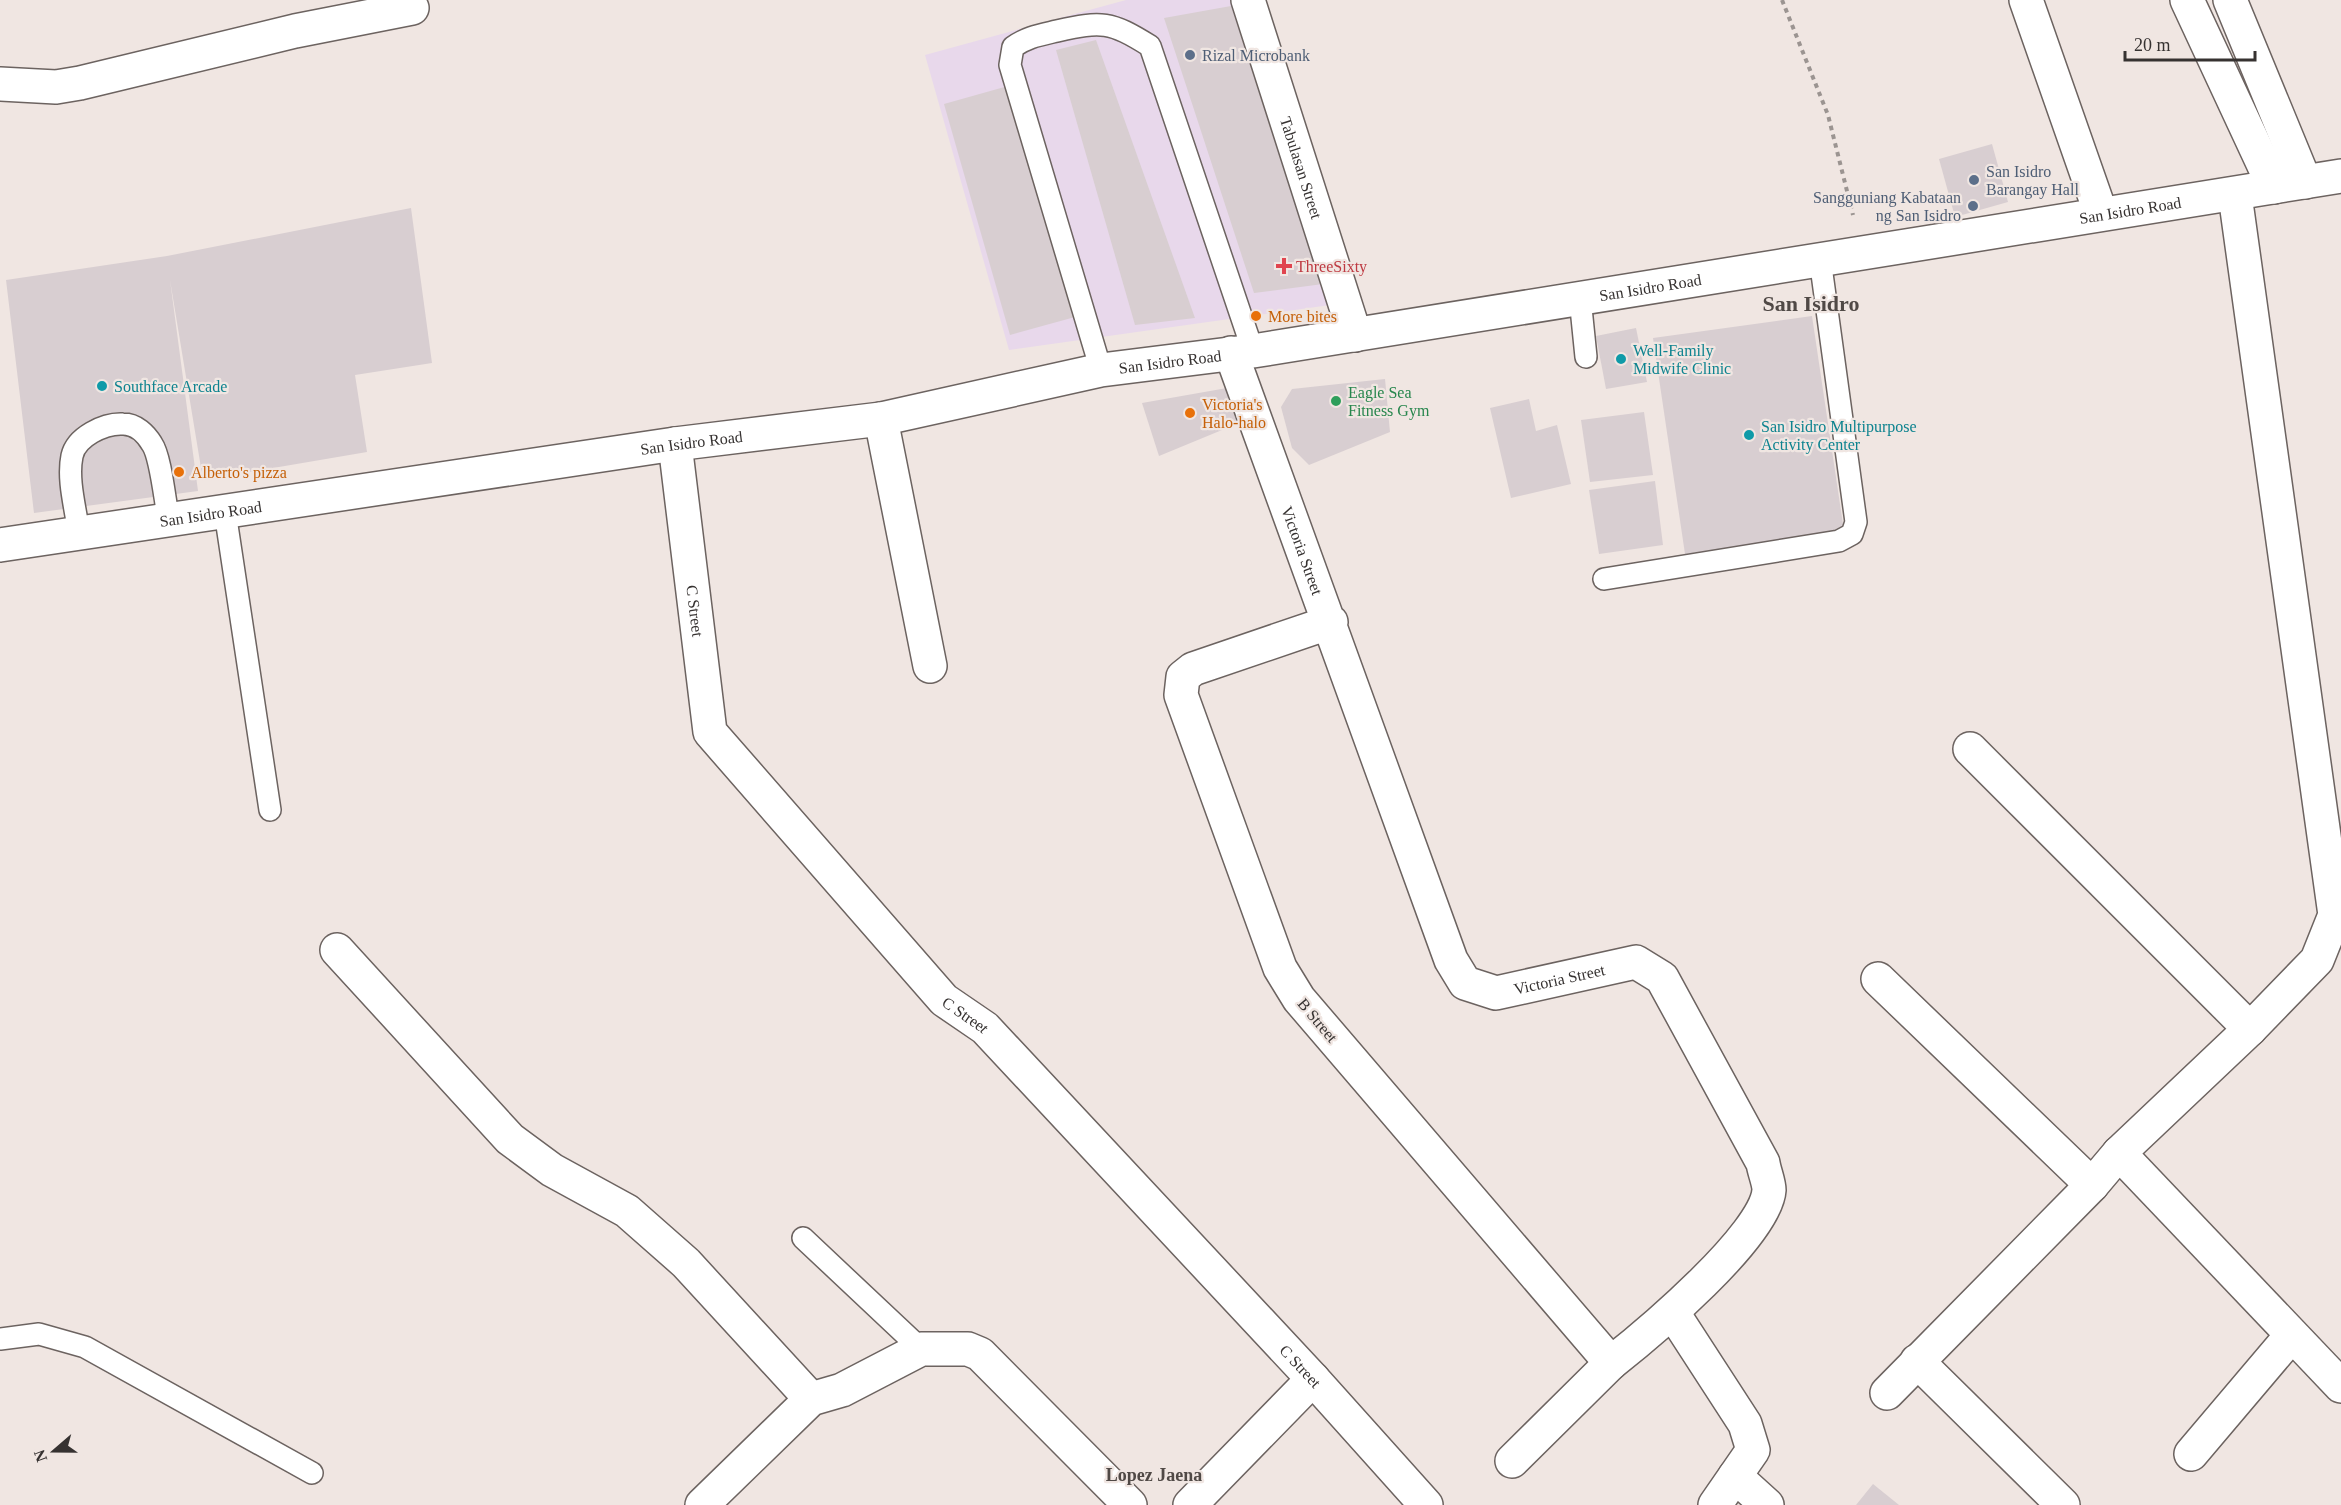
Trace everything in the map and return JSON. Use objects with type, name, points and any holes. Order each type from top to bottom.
[{"type":"street","name":"Tabulasan Street","points":[[1248,0],[1355,335]]},
{"type":"street","points":[[2025,0],[2101,214]]},
{"type":"street","points":[[2187,0],[2290,184]]},
{"type":"street","points":[[2229,0],[2290,184]]},
{"type":"street","points":[[0,84],[56,87],[80,83],[295,31],[412,8]]},
{"type":"street","name":"San Isidro Road","points":[[0,545],[675,444],[881,420],[1101,370],[1355,335],[2101,214],[2235,195],[2341,176]]},
{"type":"street","points":[[1887,1393],[2092,1185],[2119,1153],[2250,1029],[2317,960],[2335,915],[2235,195]]},
{"type":"street","name":"Victoria Street","points":[[1242,352],[1331,622],[1451,960],[1465,983],[1496,993],[1636,962],[1662,978],[1763,1163],[1769,1190],[1758,1221],[1673,1313]]},
{"type":"street","points":[[881,420],[930,666]]},
{"type":"street","name":"C Street","points":[[675,444],[710,732],[944,1000],[985,1028],[1313,1379],[1426,1505]]},
{"type":"street","name":"B Street","points":[[1331,622],[1193,669],[1183,677],[1181,695],[1280,968],[1299,999],[1611,1363]]},
{"type":"street","points":[[1970,749],[2250,1029]]},
{"type":"street","points":[[338,950],[510,1140],[552,1170],[627,1211],[686,1263],[811,1399]]},
{"type":"street","points":[[1878,979],[2092,1185]]},
{"type":"street","points":[[2119,1153],[2341,1386]]},
{"type":"street","points":[[1512,1461],[1611,1363],[1673,1313],[1745,1424],[1753,1450],[1715,1505]]},
{"type":"street","points":[[2191,1454],[2291,1336]]},
{"type":"street","points":[[702,1505],[811,1399],[842,1390],[921,1349],[968,1349],[980,1354],[1130,1505]]},
{"type":"street","points":[[1917,1361],[2063,1505]]},
{"type":"street","points":[[1190,1505],[1313,1379]]},
{"type":"street","points":[[1735,1476],[1767,1505]]},
{"type":"lane","points":[[1101,370],[1010,65],[1013,47],[1026,37],[1096,23],[1125,30],[1150,46],[1242,352]]},
{"type":"lane","points":[[1604,579],[1839,541],[1852,534],[1856,522],[1820,259]]},
{"type":"lane","points":[[1580,298],[1586,357]]},
{"type":"lane","points":[[79,534],[72,483],[72,454],[77,443],[91,433],[113,425],[124,424],[143,431],[154,446],[169,520]]},
{"type":"lane","points":[[225,512],[270,810]]},
{"type":"lane","points":[[803,1238],[921,1349]]},
{"type":"lane","points":[[0,1340],[39,1334],[85,1347],[312,1473]]},
{"type":"path","points":[[1782,0],[1828,115],[1853,215]]},
{"type":"shaded area","points":[[1126,0],[1242,0],[1337,304],[1009,350],[925,55]]},
{"type":"building","points":[[1231,6],[1323,284],[1254,293],[1164,18]]},
{"type":"building","points":[[1096,40],[1195,318],[1135,325],[1056,50]]},
{"type":"building","points":[[1008,86],[1075,317],[1010,335],[944,104]]},
{"type":"building","name":"San Isidro Barangay Hall","points":[[1992,144],[2008,202],[1955,217],[1939,159]]},
{"type":"building","points":[[411,208],[432,363],[355,375],[367,452],[203,480],[170,280],[198,491],[34,513],[6,280],[167,256]]},
{"type":"building","name":"San Isidro Multipurpose Activity Center","points":[[1812,316],[1844,531],[1685,554],[1653,338]]},
{"type":"building","name":"Well-Family Midwife Clinic","points":[[1636,328],[1647,382],[1606,389],[1596,336]]},
{"type":"building","points":[[1385,379],[1390,432],[1309,465],[1292,448],[1281,407],[1292,389]]},
{"type":"building","name":"Victoria's Halo-halo","points":[[1227,388],[1239,423],[1159,456],[1142,403]]},
{"type":"building","points":[[1529,399],[1536,431],[1557,425],[1571,484],[1511,498],[1490,408]]},
{"type":"building","points":[[1644,412],[1653,475],[1590,482],[1581,420]]},
{"type":"building","points":[[1655,481],[1663,545],[1599,554],[1589,490]]},
{"type":"building","points":[[1873,1484],[1899,1505],[1856,1505]]},
{"type":"place","name":"Rizal Microbank","points":[[1190,55]]},
{"type":"place","name":"San Isidro Barangay Hall","points":[[1974,180]]},
{"type":"place","name":"Sangguniang Kabataan ng San Isidro","points":[[1973,206]]},
{"type":"place","name":"ThreeSixty","points":[[1284,266]]},
{"type":"place","name":"More bites","points":[[1256,316]]},
{"type":"place","name":"Well-Family Midwife Clinic","points":[[1621,359]]},
{"type":"place","name":"Southface Arcade","points":[[102,386]]},
{"type":"place","name":"Eagle Sea Fitness Gym","points":[[1336,401]]},
{"type":"place","name":"Victoria's Halo-halo","points":[[1190,413]]},
{"type":"place","name":"San Isidro Multipurpose Activity Center","points":[[1749,435]]},
{"type":"place","name":"Alberto's pizza","points":[[179,472]]},
{"type":"district","name":"San Isidro","points":[[1811,303]]},
{"type":"district","name":"Lopez Jaena","points":[[1154,1475]]}]
